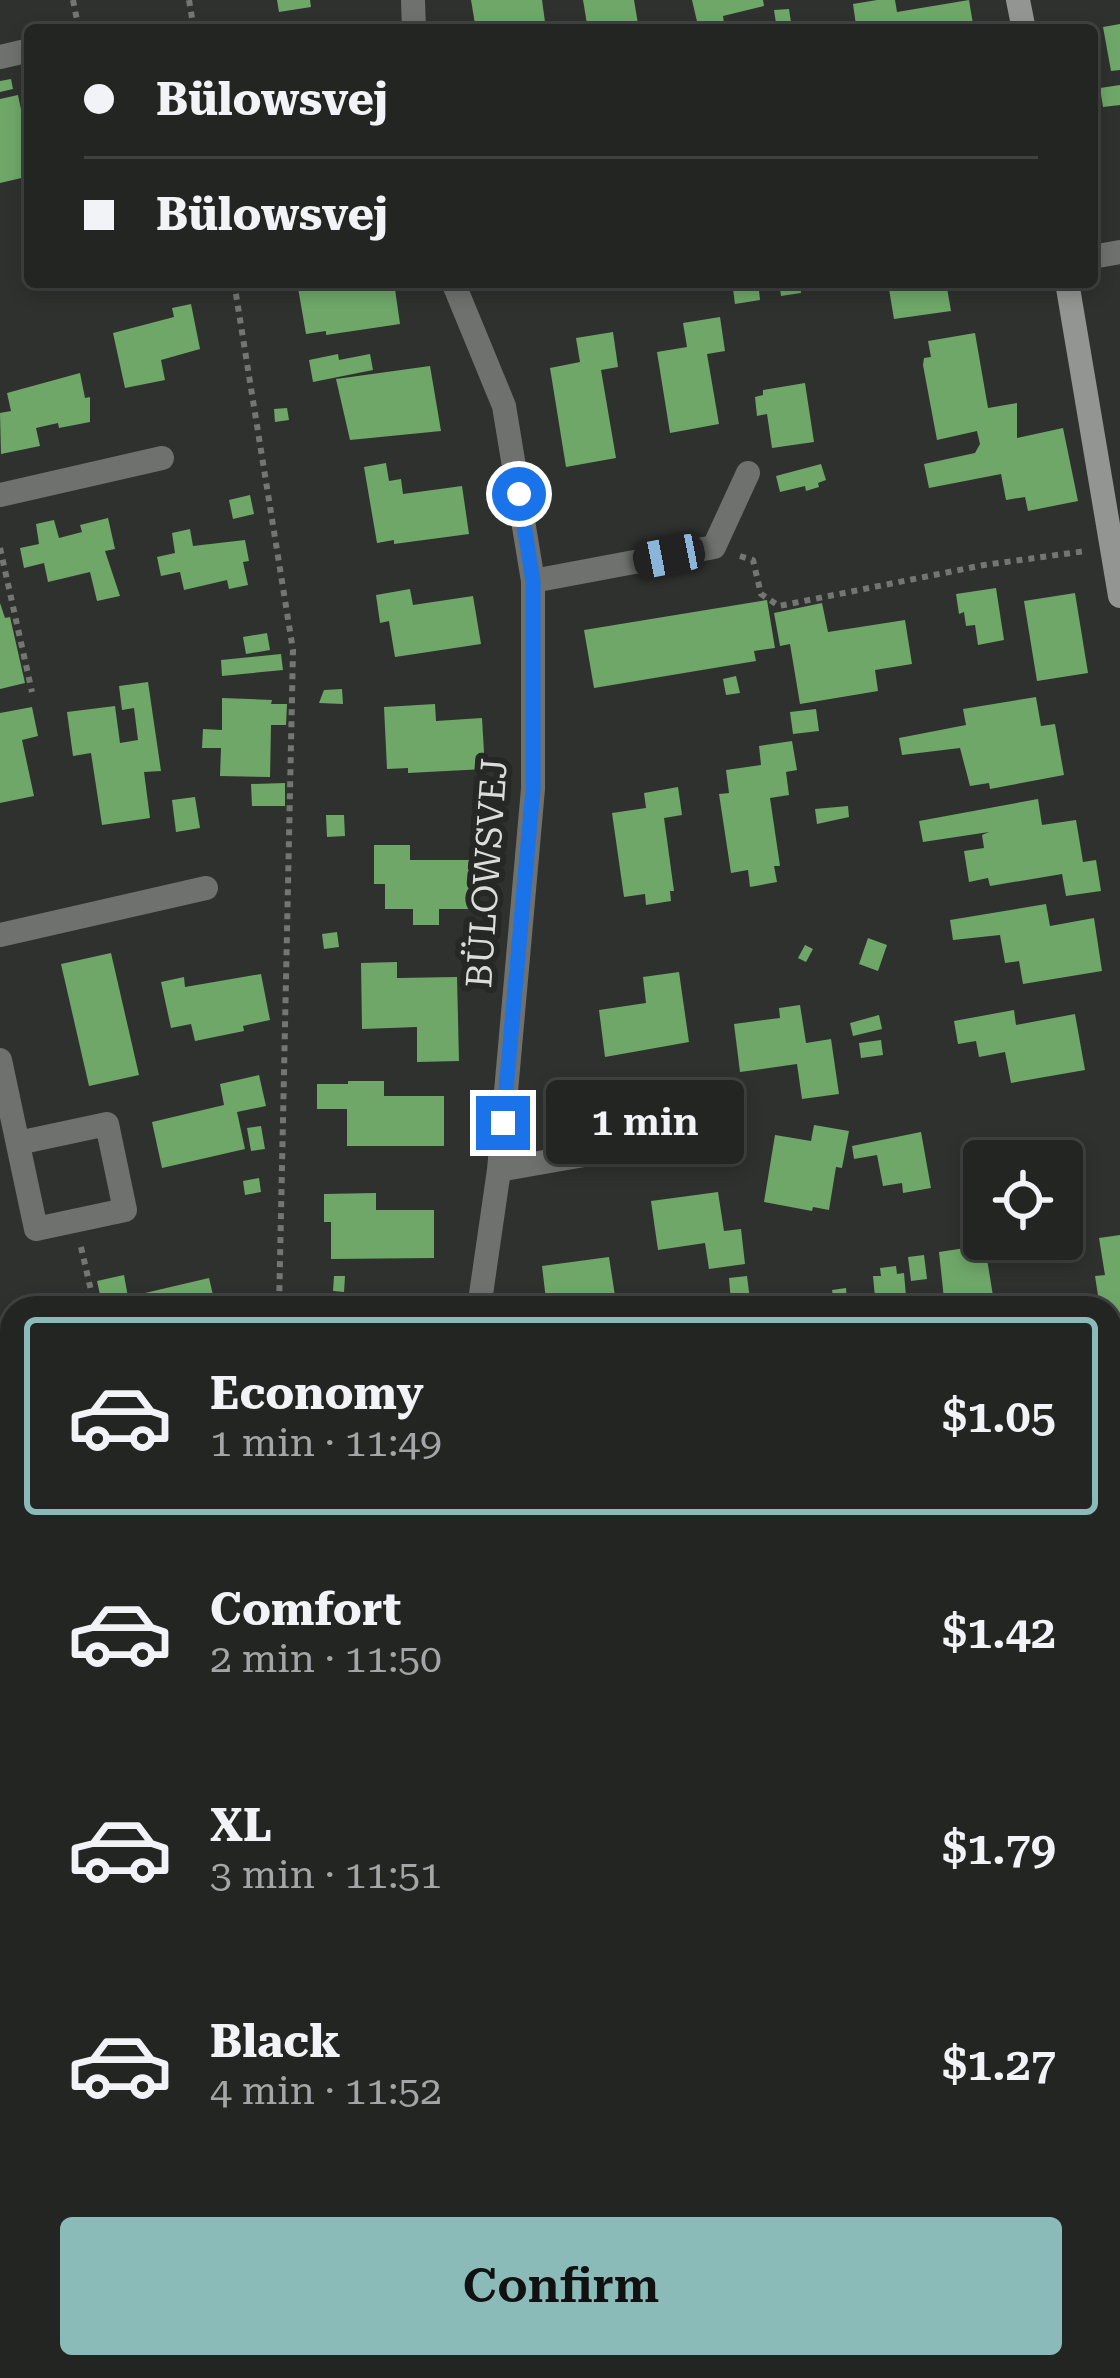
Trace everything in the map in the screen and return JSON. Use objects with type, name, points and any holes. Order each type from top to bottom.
[{"type":"street","name":"BÜLOWSVEJ","points":[[455,288],[504,406],[533,581],[533,789],[499,1170],[481,1296]]},
{"type":"street","points":[[1068,288],[1120,596]]},
{"type":"street","points":[[0,495],[162,458]]},
{"type":"street","points":[[533,581],[714,547],[748,473]]},
{"type":"street","points":[[0,934],[206,888]]},
{"type":"street","points":[[0,1060],[17,1143],[36,1229],[125,1210],[106,1124],[17,1143]]},
{"type":"street","points":[[499,1170],[709,1132]]},
{"type":"path","points":[[235,288],[293,650],[279,1296]]},
{"type":"path","points":[[714,547],[753,560],[760,594],[779,606],[984,565],[1112,547]]},
{"type":"path","points":[[0,548],[32,692]]},
{"type":"path","points":[[75,1221],[92,1296]]},
{"type":"building","points":[[277,0],[310,0],[311,7],[279,12]]},
{"type":"building","points":[[471,0],[542,0],[545,22],[475,24]]},
{"type":"building","points":[[583,0],[634,0],[638,24],[587,24]]},
{"type":"building","points":[[692,0],[763,0],[764,6],[723,16],[724,24],[698,24]]},
{"type":"building","points":[[895,0],[897,12],[969,0],[973,24],[856,24],[853,4]]},
{"type":"building","points":[[789,9],[791,24],[776,24],[774,10]]},
{"type":"building","points":[[1120,24],[1120,70],[1111,71],[1103,27]]},
{"type":"building","points":[[11,79],[13,89],[0,92],[0,81]]},
{"type":"building","points":[[1120,85],[1120,105],[1103,107],[1100,88]]},
{"type":"building","points":[[18,95],[24,124],[24,177],[0,183],[0,99]]},
{"type":"building","points":[[298,288],[395,288],[400,324],[306,334]]},
{"type":"building","points":[[733,288],[759,288],[760,300],[735,304]]},
{"type":"building","points":[[780,288],[801,288],[801,293],[781,296]]},
{"type":"building","points":[[947,288],[951,311],[894,319],[889,289]]},
{"type":"building","points":[[191,304],[200,349],[161,360],[165,380],[125,388],[113,333],[174,317],[172,308]]},
{"type":"building","points":[[720,317],[725,351],[707,354],[719,424],[670,433],[657,352],[687,347],[683,323]]},
{"type":"building","points":[[613,332],[618,367],[601,370],[616,458],[566,467],[550,368],[580,362],[576,338]]},
{"type":"building","points":[[975,333],[988,408],[1017,403],[1017,438],[1063,428],[1078,501],[1028,511],[1025,497],[1006,500],[1001,474],[929,488],[924,464],[975,453],[980,444],[977,431],[937,440],[923,365],[924,358],[931,357],[928,341]]},
{"type":"building","points":[[338,354],[339,360],[370,354],[373,370],[313,382],[309,360]]},
{"type":"building","points":[[430,366],[441,431],[350,440],[336,379]]},
{"type":"building","points":[[80,373],[85,398],[90,397],[90,422],[36,428],[40,446],[1,454],[0,413],[11,411],[7,393]]},
{"type":"building","points":[[805,383],[814,442],[772,448],[767,414],[757,416],[755,397],[763,395],[763,390]]},
{"type":"building","points":[[287,408],[289,420],[275,422],[274,409]]},
{"type":"building","points":[[386,463],[389,481],[401,479],[403,494],[462,486],[469,534],[377,543],[364,467]]},
{"type":"building","points":[[821,464],[826,480],[819,487],[780,492],[776,476]]},
{"type":"building","points":[[250,495],[254,514],[233,519],[229,500]]},
{"type":"building","points":[[108,518],[115,549],[105,551],[120,596],[97,601],[90,572],[48,582],[44,563],[24,568],[20,548],[39,544],[36,524],[54,520],[59,538],[82,532],[80,525]]},
{"type":"building","points":[[190,529],[193,546],[245,540],[248,585],[229,589],[227,580],[184,590],[180,572],[161,576],[157,557],[175,553],[172,533]]},
{"type":"building","points":[[996,588],[1004,640],[978,645],[975,625],[966,626],[964,612],[959,614],[956,594]]},
{"type":"building","points":[[410,589],[413,605],[473,596],[481,644],[395,657],[389,621],[380,623],[376,595]]},
{"type":"building","points":[[1075,593],[1088,673],[1037,681],[1024,601]]},
{"type":"building","points":[[767,600],[775,648],[754,651],[756,661],[594,688],[584,630]]},
{"type":"building","points":[[0,603],[5,618],[10,617],[25,683],[0,689]]},
{"type":"building","points":[[822,603],[828,632],[905,620],[912,664],[875,670],[878,691],[800,704],[790,644],[780,646],[774,613]]},
{"type":"building","points":[[267,633],[270,650],[246,654],[243,637]]},
{"type":"building","points":[[281,654],[283,670],[222,676],[221,660]]},
{"type":"building","points":[[736,676],[740,693],[726,695],[723,679]]},
{"type":"building","points":[[148,682],[161,771],[144,772],[150,818],[102,825],[91,753],[73,756],[67,712],[115,706],[120,743],[138,740],[134,708],[122,710],[119,686]]},
{"type":"building","points":[[342,689],[343,704],[319,703],[324,690]]},
{"type":"building","points":[[1036,697],[1041,726],[1055,724],[1064,775],[990,789],[989,783],[970,786],[960,748],[902,755],[899,738],[966,725],[963,709]]},
{"type":"building","points":[[222,698],[287,704],[286,725],[271,725],[270,777],[220,776],[221,748],[202,748],[203,729],[222,730]]},
{"type":"building","points":[[435,704],[436,721],[482,718],[485,769],[408,773],[408,768],[387,769],[384,707]]},
{"type":"building","points":[[32,707],[38,736],[22,740],[34,796],[0,803],[0,713]]},
{"type":"building","points":[[816,709],[819,731],[793,734],[790,712]]},
{"type":"building","points":[[792,741],[797,770],[786,772],[789,795],[770,798],[780,866],[774,866],[777,882],[750,887],[748,870],[731,873],[719,794],[729,793],[726,770],[761,765],[759,746]]},
{"type":"building","points":[[285,783],[285,806],[252,806],[251,784]]},
{"type":"building","points":[[678,787],[682,815],[664,818],[674,891],[670,891],[671,901],[646,905],[645,894],[624,897],[612,813],[646,808],[644,793]]},
{"type":"building","points":[[195,797],[200,828],[176,832],[172,800]]},
{"type":"building","points":[[1038,799],[1042,825],[1076,820],[1083,862],[1096,860],[1101,891],[1066,896],[1062,874],[990,886],[988,878],[969,882],[964,851],[984,848],[982,835],[989,832],[923,842],[919,821]]},
{"type":"building","points":[[848,806],[849,817],[817,824],[815,809]]},
{"type":"building","points":[[326,815],[344,815],[345,836],[327,837]]},
{"type":"building","points":[[374,845],[410,845],[410,860],[470,860],[470,909],[439,909],[439,925],[413,925],[413,909],[385,909],[385,884],[374,884]]},
{"type":"building","points":[[1046,904],[1050,926],[1094,918],[1102,971],[1023,984],[1019,961],[1005,963],[1000,935],[953,940],[950,920]]},
{"type":"building","points":[[337,932],[339,947],[324,949],[322,934]]},
{"type":"building","points":[[868,938],[887,945],[878,971],[859,964]]},
{"type":"building","points":[[805,945],[813,949],[806,962],[798,958]]},
{"type":"building","points":[[111,953],[139,1075],[89,1086],[61,964]]},
{"type":"building","points":[[397,962],[397,978],[457,977],[459,1061],[417,1062],[417,1027],[362,1029],[361,963]]},
{"type":"building","points":[[679,972],[689,1042],[605,1057],[599,1010],[646,1003],[643,977]]},
{"type":"building","points":[[261,974],[270,1020],[195,1041],[191,1024],[171,1028],[161,982],[184,977],[185,987]]},
{"type":"building","points":[[800,1005],[806,1043],[831,1039],[839,1094],[802,1099],[797,1064],[740,1072],[734,1024],[780,1018],[779,1008]]},
{"type":"building","points":[[1014,1010],[1016,1025],[1075,1014],[1085,1070],[1011,1083],[1005,1052],[979,1057],[976,1041],[958,1044],[954,1021]]},
{"type":"building","points":[[879,1015],[882,1029],[853,1036],[850,1023]]},
{"type":"building","points":[[881,1040],[883,1055],[861,1058],[859,1043]]},
{"type":"building","points":[[259,1075],[266,1106],[237,1112],[245,1149],[162,1168],[152,1122],[224,1105],[220,1084]]},
{"type":"building","points":[[384,1081],[384,1096],[444,1096],[444,1146],[347,1146],[347,1109],[317,1109],[317,1084]]},
{"type":"building","points":[[545,1089],[562,1090],[562,1103],[545,1103]]},
{"type":"building","points":[[814,1125],[849,1131],[842,1168],[836,1167],[829,1210],[764,1202],[775,1135],[811,1141]]},
{"type":"building","points":[[261,1126],[265,1149],[251,1151],[247,1128]]},
{"type":"building","points":[[921,1132],[931,1188],[903,1193],[902,1183],[883,1186],[877,1155],[854,1159],[852,1146]]},
{"type":"building","points":[[259,1178],[261,1192],[245,1195],[243,1181]]},
{"type":"building","points":[[718,1192],[724,1231],[741,1229],[745,1264],[709,1269],[705,1243],[658,1250],[651,1201]]},
{"type":"building","points":[[376,1193],[376,1210],[434,1210],[434,1258],[331,1259],[331,1222],[324,1222],[324,1194]]},
{"type":"building","points":[[1120,1235],[1120,1296],[1098,1296],[1095,1276],[1105,1275],[1099,1238]]},
{"type":"building","points":[[963,1248],[963,1260],[987,1260],[993,1296],[944,1296],[939,1252]]},
{"type":"building","points":[[924,1255],[927,1279],[911,1281],[908,1257]]},
{"type":"building","points":[[609,1257],[615,1296],[546,1296],[542,1266]]},
{"type":"building","points":[[896,1266],[897,1274],[904,1273],[906,1296],[875,1296],[873,1276],[881,1276],[880,1268]]},
{"type":"building","points":[[124,1275],[128,1296],[100,1296],[97,1281]]},
{"type":"building","points":[[334,1276],[345,1276],[344,1292],[333,1291]]},
{"type":"building","points":[[747,1276],[750,1296],[730,1296],[729,1278]]},
{"type":"building","points":[[209,1278],[213,1296],[132,1296]]},
{"type":"building","points":[[846,1288],[847,1296],[833,1296],[832,1290]]},
{"type":"route","points":[[503,1123],[533,789],[533,581],[519,494]]}]
